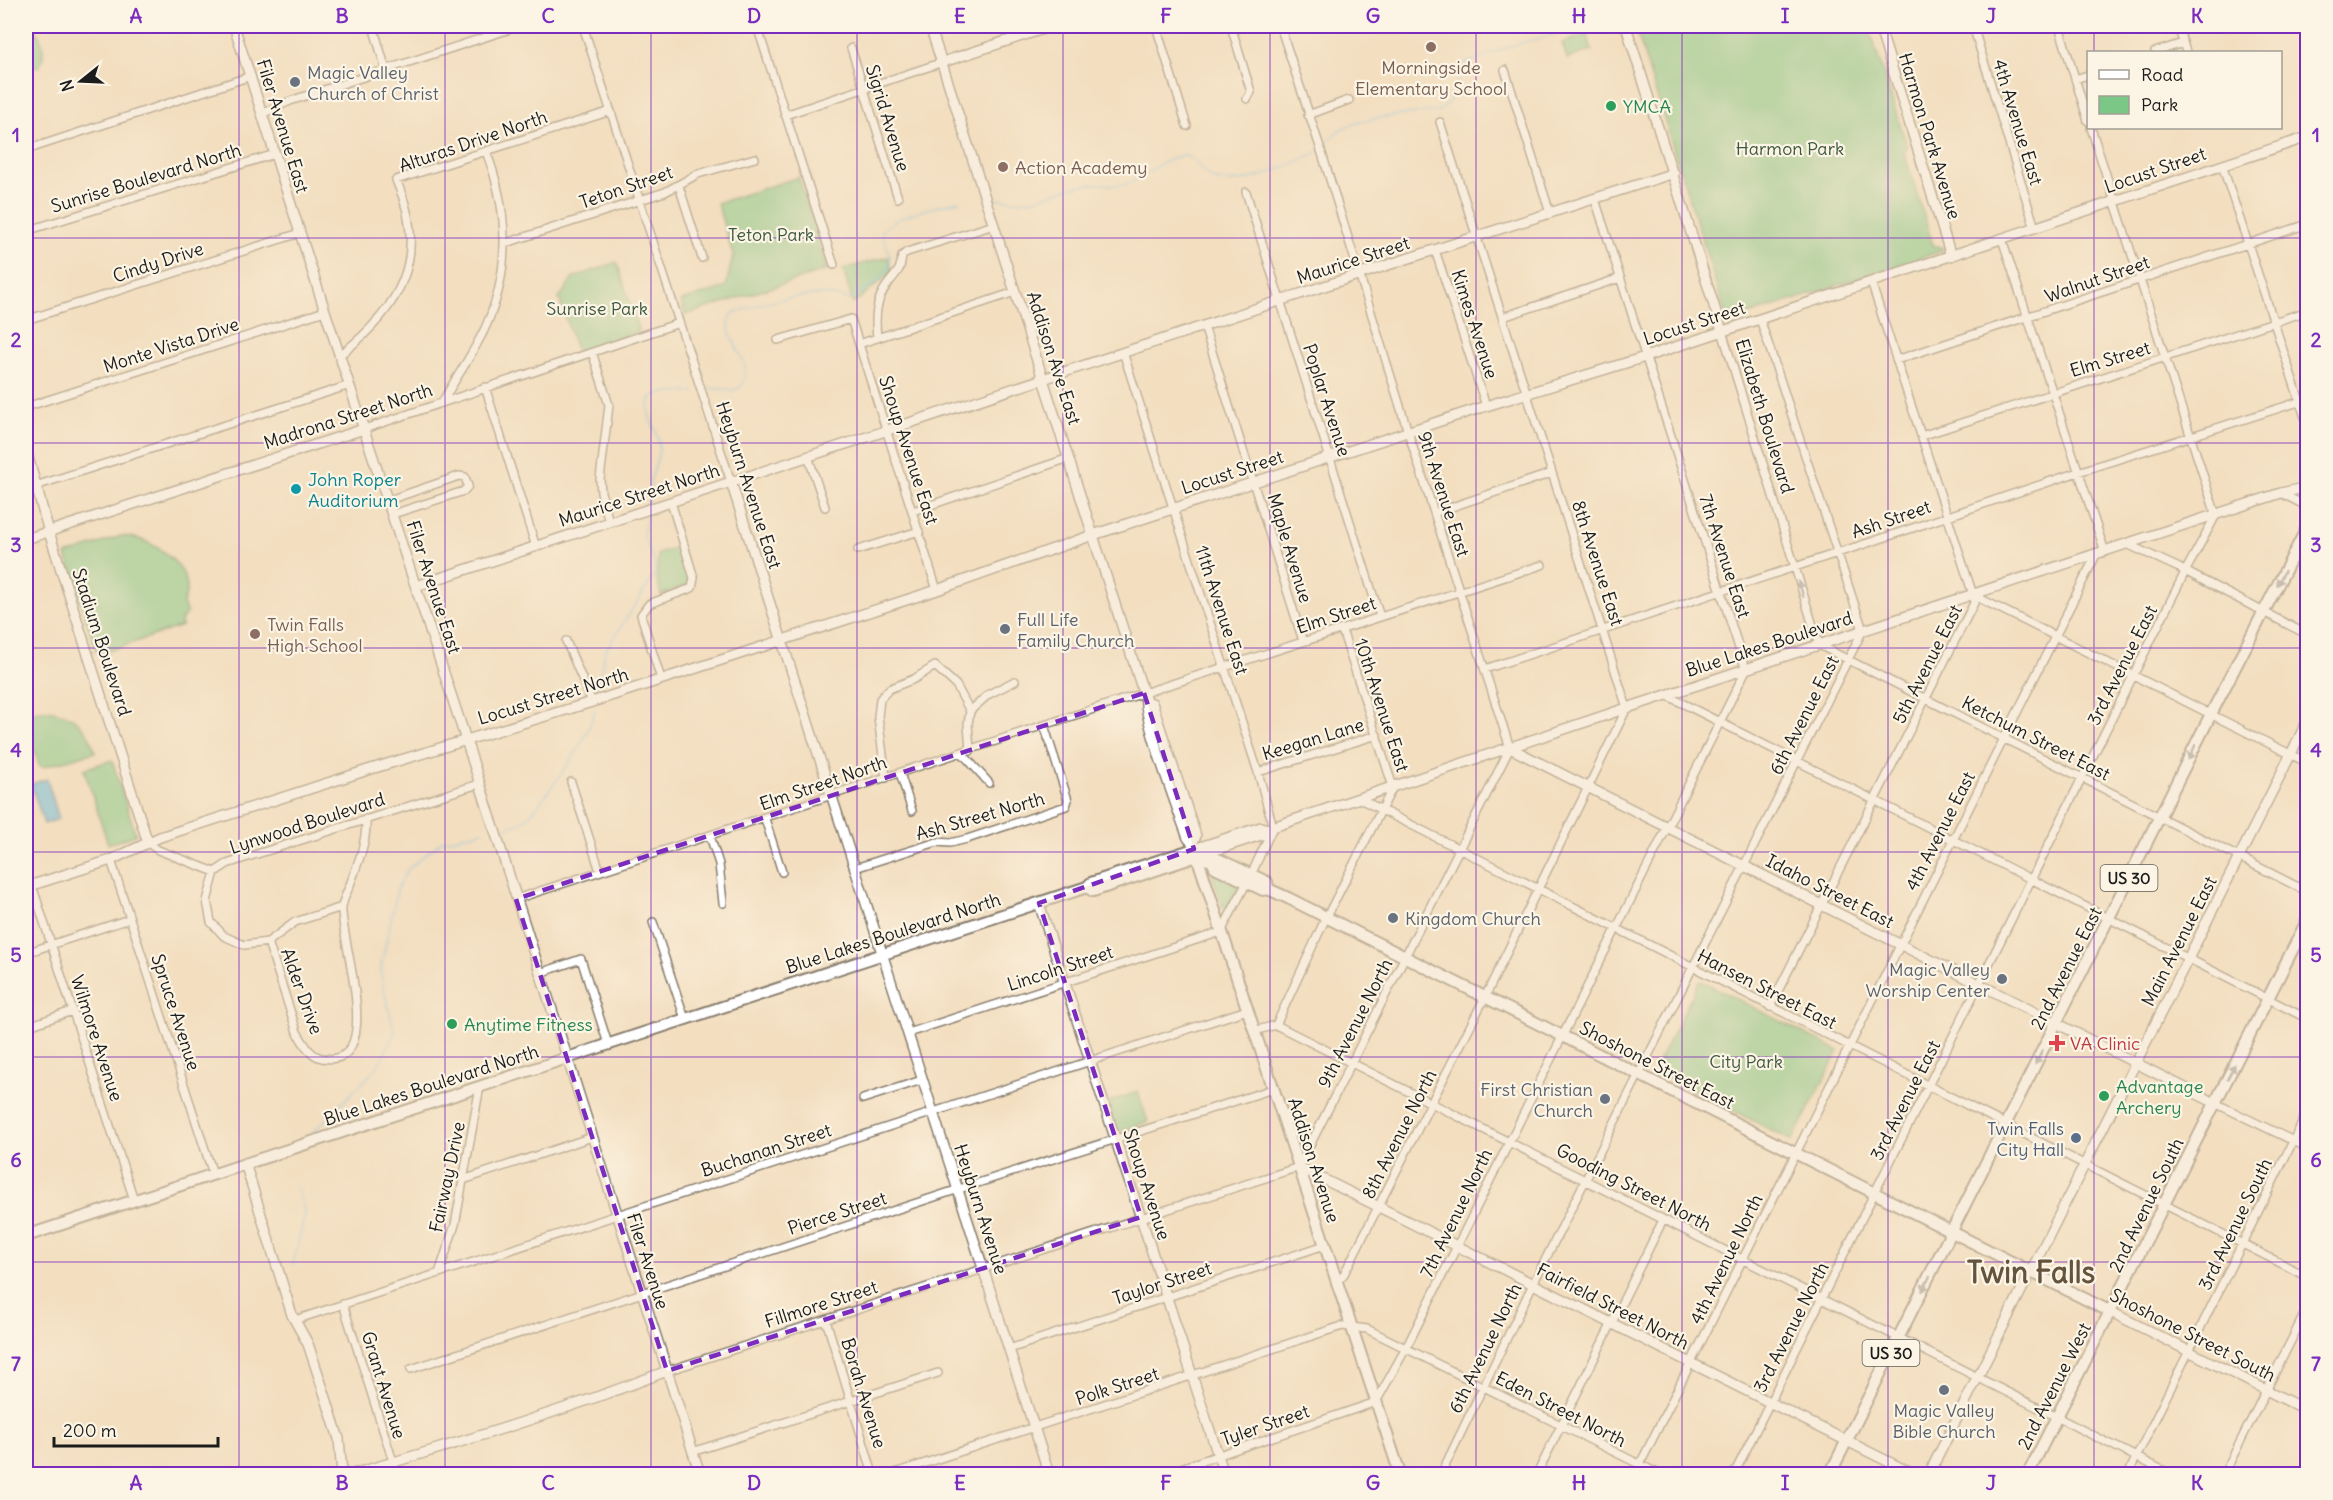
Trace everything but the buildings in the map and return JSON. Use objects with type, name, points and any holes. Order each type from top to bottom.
[{"type":"main road","name":"2nd Avenue East","points":[[1952,1232],[2307,526]]},
{"type":"main road","name":"Shoshone Street East","points":[[1194,850],[1212,861],[1218,859],[1249,878],[1267,882],[1268,889],[2031,1272]]},
{"type":"main road","name":"Blue Lakes Boulevard North","points":[[26,1236],[1087,887],[1093,891],[1194,850]]},
{"type":"main road","name":"Addison Avenue","points":[[1194,850],[1400,1474]]},
{"type":"main road","name":"2nd Avenue South","points":[[2111,1312],[2307,919]]},
{"type":"main road","name":"US 30","points":[[1830,1474],[1952,1232]]},
{"type":"main road","name":"Shoshone Street South","points":[[2031,1272],[2111,1312]]},
{"type":"main road","name":"2nd Avenue West","points":[[2028,1474],[2111,1312]]},
{"type":"street","name":"Filer Avenue East","points":[[234,26],[264,113],[325,311],[389,500],[567,1057]]},
{"type":"street","points":[[373,26],[386,70]]},
{"type":"street","points":[[264,113],[290,101],[519,26]]},
{"type":"street","name":"Heyburn Avenue East","points":[[583,26],[883,953]]},
{"type":"street","points":[[757,26],[834,265]]},
{"type":"street","name":"Addison Ave East","points":[[930,26],[1144,696],[1152,703],[1196,836],[1194,850]]},
{"type":"street","points":[[1020,26],[1023,35]]},
{"type":"street","points":[[785,115],[863,87],[1052,26]]},
{"type":"street","points":[[1156,26],[1187,126]]},
{"type":"street","points":[[1231,26],[1251,92],[1247,99]]},
{"type":"street","name":"9th Avenue East","points":[[1280,26],[1510,748]]},
{"type":"street","name":"Elizabeth Boulevard","points":[[1626,26],[1674,173],[1819,645]]},
{"type":"street","name":"Harmon Park Avenue","points":[[1879,26],[1951,256]]},
{"type":"street","name":"4th Avenue East","points":[[1973,26],[2036,228]]},
{"type":"street","points":[[2059,26],[2087,118]]},
{"type":"street","points":[[2178,26],[2186,51]]},
{"type":"street","points":[[2158,51],[2183,43]]},
{"type":"street","name":"Sigrid Avenue","points":[[851,48],[898,198]]},
{"type":"street","points":[[1505,70],[1550,213]]},
{"type":"street","points":[[2075,79],[2087,75]]},
{"type":"street","points":[[26,150],[251,76]]},
{"type":"street","points":[[1308,115],[1348,100]]},
{"type":"street","name":"Alturas Drive North","points":[[340,355],[383,316],[399,290],[405,274],[411,238],[410,223],[396,180],[611,111]]},
{"type":"street","name":"8th Avenue East","points":[[1440,122],[1627,708]]},
{"type":"street","points":[[2091,129],[2216,515]]},
{"type":"street","name":"Locust Street","points":[[1092,536],[1486,406],[1528,395],[1645,357],[2307,137]]},
{"type":"street","points":[[442,403],[491,315],[506,243],[499,191],[486,151]]},
{"type":"street","name":"Sunrise Boulevard North","points":[[26,231],[275,154]]},
{"type":"street","name":"Teton Street","points":[[506,243],[640,200],[678,186],[698,174],[755,158]]},
{"type":"street","points":[[2222,165],[2307,426]]},
{"type":"street","name":"Maurice Street","points":[[1043,378],[1674,173]]},
{"type":"street","points":[[678,186],[702,258]]},
{"type":"street","name":"Poplar Avenue","points":[[1246,192],[1380,617]]},
{"type":"street","name":"7th Avenue East","points":[[1595,199],[1746,670]]},
{"type":"street","name":"Walnut Street","points":[[1896,360],[2307,224]]},
{"type":"street","points":[[877,338],[875,318],[878,302],[886,285],[901,269],[902,256],[907,252],[994,225]]},
{"type":"street","name":"Cindy Drive","points":[[26,320],[300,233]]},
{"type":"street","points":[[2002,239],[2078,472],[2101,553]]},
{"type":"street","name":"Kimes Avenue","points":[[1435,250],[1486,406]]},
{"type":"street","points":[[1503,317],[1620,278]]},
{"type":"street","name":"5th Avenue East","points":[[1770,1007],[1975,601],[1871,282]]},
{"type":"street","points":[[859,344],[1015,292]]},
{"type":"street","name":"Monte Vista Drive","points":[[26,407],[325,311]]},
{"type":"street","name":"Elm Street","points":[[1921,436],[2307,311]]},
{"type":"street","points":[[1760,318],[1863,630]]},
{"type":"street","name":"Shoup Avenue East","points":[[778,340],[851,319],[937,590]]},
{"type":"street","name":"Madrona Street North","points":[[26,539],[679,323]]},
{"type":"street","name":"Maple Avenue","points":[[1204,326],[1255,482],[1303,641]]},
{"type":"street","points":[[592,352],[609,405],[600,479],[609,522]]},
{"type":"street","name":"11th Avenue East","points":[[1123,352],[1258,772],[1271,828]]},
{"type":"street","name":"Maurice Street North","points":[[416,586],[1043,378]]},
{"type":"street","points":[[26,489],[350,385]]},
{"type":"street","points":[[485,387],[536,547]]},
{"type":"street","name":"Ash Street","points":[[1485,669],[1947,515],[2307,399]]},
{"type":"street","name":"Stadium Boulevard","points":[[26,450],[49,532],[148,843]]},
{"type":"street","points":[[808,456],[825,507]]},
{"type":"street","points":[[913,511],[1068,458]]},
{"type":"street","points":[[1434,513],[1552,473]]},
{"type":"street","points":[[389,500],[459,476],[465,477],[468,486],[464,491],[393,514]]},
{"type":"street","points":[[2281,494],[2307,481]]},
{"type":"street","points":[[2281,494],[2307,487]]},
{"type":"street","points":[[2281,494],[2307,507]]},
{"type":"street","name":"Blue Lakes Boulevard","points":[[1194,850],[1264,834],[1271,828],[1627,708],[2281,494]]},
{"type":"street","points":[[661,679],[641,615],[649,604],[692,588],[694,578],[671,502]]},
{"type":"street","name":"3rd Avenue East","points":[[1875,1193],[2133,676],[2216,515]]},
{"type":"street","points":[[858,550],[919,531]]},
{"type":"street","name":"Locust Street North","points":[[29,886],[111,860],[170,833],[592,702],[937,590],[1092,536]]},
{"type":"street","points":[[2127,544],[2307,635]]},
{"type":"street","name":"4th Avenue East","points":[[1795,1153],[2056,637],[2101,553]]},
{"type":"street","name":"Elm Street","points":[[1144,696],[1224,667],[1542,565]]},
{"type":"street","points":[[1973,595],[2307,763]]},
{"type":"street","name":"10th Avenue East","points":[[1276,1025],[1326,917],[1393,787],[1342,630]]},
{"type":"street","name":"6th Avenue East","points":[[1639,1075],[1863,630]]},
{"type":"street","points":[[566,641],[592,702]]},
{"type":"street","name":"Ketchum Street East","points":[[1819,645],[2307,892]]},
{"type":"street","points":[[886,778],[878,706],[889,690],[914,679],[935,666],[956,686],[970,711],[968,724],[970,750]]},
{"type":"street","points":[[1563,1036],[1746,670]]},
{"type":"street","points":[[970,711],[989,694],[1015,681]]},
{"type":"street","points":[[1666,695],[2307,1019]]},
{"type":"street","name":"Elm Street North","points":[[516,899],[765,819],[1044,725],[1144,696]]},
{"type":"street","points":[[1485,997],[1627,708]]},
{"type":"street","name":"Main Avenue East","points":[[1929,1474],[2307,720]]},
{"type":"street","name":"Ash Street North","points":[[855,868],[937,842],[950,843],[967,839],[1066,806],[1068,800],[1044,725]]},
{"type":"street","name":"Keegan Lane","points":[[1258,772],[1377,735]]},
{"type":"street","points":[[1406,957],[1510,748]]},
{"type":"street","name":"Idaho Street East","points":[[1510,748],[2215,1103]]},
{"type":"street","points":[[962,753],[989,783]]},
{"type":"street","points":[[900,773],[912,811]]},
{"type":"street","points":[[571,783],[600,871]]},
{"type":"street","name":"Lynwood Boulevard","points":[[148,843],[158,850],[215,872],[237,861],[479,784]]},
{"type":"street","name":"Hansen Street East","points":[[1358,798],[2307,1277]]},
{"type":"street","points":[[268,942],[295,922],[342,907],[367,837],[366,819]]},
{"type":"street","points":[[765,819],[782,872]]},
{"type":"street","points":[[1221,932],[1249,878],[1271,828]]},
{"type":"street","points":[[710,836],[719,864],[723,903]]},
{"type":"street","name":"Spruce Avenue","points":[[111,860],[213,1174]]},
{"type":"street","name":"Alder Drive","points":[[215,872],[207,901],[209,916],[216,930],[232,941],[244,945],[268,942],[297,1032],[319,1058],[338,1057],[350,1050],[356,1036],[354,988],[342,907]]},
{"type":"street","name":"Wilmore Avenue","points":[[29,886],[51,945],[134,1200]]},
{"type":"street","name":"Shoup Avenue","points":[[1040,903],[1224,1474]]},
{"type":"street","points":[[26,953],[129,919]]},
{"type":"street","points":[[653,922],[685,1019]]},
{"type":"street","name":"Lincoln Street","points":[[908,1033],[1221,932]]},
{"type":"street","name":"Heyburn Avenue","points":[[883,953],[1049,1474]]},
{"type":"street","name":"9th Avenue North","points":[[1299,1167],[1406,957]]},
{"type":"street","points":[[540,973],[581,959],[608,1044]]},
{"type":"street","name":"8th Avenue North","points":[[1337,1282],[1344,1274],[1485,997]]},
{"type":"street","name":"Buchanan Street","points":[[295,1320],[1247,1010]]},
{"type":"street","points":[[26,1027],[72,1011]]},
{"type":"street","points":[[1254,1031],[1276,1025]]},
{"type":"street","name":"Gooding Street North","points":[[1276,1025],[2170,1474]]},
{"type":"street","name":"7th Avenue North","points":[[1376,1402],[1406,1348],[1563,1036]]},
{"type":"street","name":"Filer Avenue","points":[[567,1057],[699,1474]]},
{"type":"street","name":"6th Avenue North","points":[[1441,1474],[1533,1284],[1639,1075]]},
{"type":"street","points":[[863,1099],[922,1080]]},
{"type":"street","name":"Fairway Drive","points":[[439,1273],[455,1225],[480,1086]]},
{"type":"street","name":"Pierce Street","points":[[411,1369],[959,1189],[1273,1089]]},
{"type":"street","points":[[2215,1103],[2307,1148]]},
{"type":"street","name":"3rd Avenue South","points":[[2128,1474],[2307,1111]]},
{"type":"street","points":[[463,1180],[592,1137]]},
{"type":"street","name":"4th Avenue North","points":[[1635,1474],[1795,1153]]},
{"type":"street","points":[[245,1163],[295,1320],[308,1344],[339,1439],[342,1474]]},
{"type":"street","name":"Fairfield Street North","points":[[1299,1167],[1913,1474]]},
{"type":"street","name":"Fillmore Street","points":[[353,1474],[582,1404],[667,1371],[1299,1167]]},
{"type":"street","name":"3rd Avenue North","points":[[1734,1474],[1875,1193]]},
{"type":"street","points":[[1537,1474],[1663,1220]]},
{"type":"street","name":"Taylor Street","points":[[1009,1349],[1324,1245]]},
{"type":"street","name":"Grant Avenue","points":[[343,1304],[397,1474]]},
{"type":"street","points":[[2224,1474],[2307,1307]]},
{"type":"street","name":"Shoshone Street South","points":[[2111,1312],[2307,1411]]},
{"type":"street","name":"Borah Avenue","points":[[826,1320],[873,1474]]},
{"type":"street","name":"Polk Street","points":[[892,1474],[1035,1429],[1342,1326],[1351,1326]]},
{"type":"street","name":"Eden Street North","points":[[1351,1326],[1367,1329],[1659,1474]]},
{"type":"street","points":[[692,1452],[938,1373]]},
{"type":"street","name":"Tyler Street","points":[[1162,1474],[1376,1402]]},
{"type":"highlighted area","points":[[1144,693],[1194,849],[1039,903],[1141,1217],[667,1371],[516,899]]},
{"type":"green space","points":[[26,26],[36,31],[42,43],[43,56],[38,67],[26,65]]},
{"type":"green space","name":"Harmon Park","points":[[1635,26],[1868,26],[1907,146],[1904,152],[1933,245],[1943,248],[1942,251],[1730,321],[1727,319]]},
{"type":"green space","points":[[1587,34],[1592,50],[1567,59],[1562,43]]},
{"type":"green space","name":"Teton Park","points":[[799,177],[827,270],[685,315],[681,301],[726,287],[733,255],[717,203]]},
{"type":"green space","points":[[888,257],[892,272],[853,304],[843,269]]},
{"type":"green space","name":"Sunrise Park","points":[[617,262],[639,332],[577,353],[559,298],[573,278]]},
{"type":"green space","points":[[121,536],[142,540],[152,545],[171,558],[179,567],[187,586],[183,603],[187,613],[181,620],[182,626],[100,654],[96,651],[66,555]]},
{"type":"green space","points":[[679,546],[691,584],[661,595],[657,579],[658,554]]},
{"type":"green space","points":[[48,710],[65,714],[79,723],[89,736],[95,752],[43,767],[39,765],[26,724],[26,713]]},
{"type":"green space","points":[[112,760],[136,835],[108,844],[84,769]]},
{"type":"green space","points":[[1215,871],[1238,882],[1239,886],[1226,909],[1223,907],[1212,875]]},
{"type":"green space","name":"City Park","points":[[1700,980],[1839,1051],[1792,1141],[1654,1070]]},
{"type":"green space","points":[[1138,1092],[1148,1122],[1117,1132],[1108,1102]]},
{"type":"water","points":[[47,779],[59,819],[44,824],[31,784]]},
{"type":"waterway","points":[[1325,145],[1338,131],[1359,122],[1438,111],[1451,98],[1460,66],[1505,48],[1582,26]]},
{"type":"waterway","points":[[994,200],[1025,201],[1083,185],[1123,185],[1181,156],[1190,158],[1213,179],[1238,181],[1280,169],[1318,152]]},
{"type":"waterway","points":[[706,388],[734,390],[741,387],[745,366],[730,333],[729,326],[733,313],[775,301],[807,296],[836,296],[849,300],[876,282],[890,264],[882,231],[908,215],[959,201]]},
{"type":"waterway","points":[[649,503],[650,484],[659,450],[658,438],[649,415],[651,397],[661,393],[694,392]]},
{"type":"waterway","points":[[596,693],[605,651],[656,573],[654,561],[643,535],[647,516]]},
{"type":"waterway","points":[[501,829],[520,823],[535,809],[574,755],[586,734],[595,710]]},
{"type":"waterway","points":[[312,1133],[376,1069],[395,1033],[382,982],[381,966],[398,887],[408,869],[442,841],[483,831]]},
{"type":"waterway","points":[[293,1265],[305,1213],[297,1188]]},
{"type":"place","name":"Morningside Elementary School","points":[[1431,47]]},
{"type":"place","name":"Magic Valley Church of Christ","points":[[295,82]]},
{"type":"place","name":"YMCA","points":[[1611,106]]},
{"type":"place","name":"Action Academy","points":[[1003,167]]},
{"type":"place","name":"John Roper Auditorium","points":[[296,489]]},
{"type":"place","name":"Full Life Family Church","points":[[1005,629]]},
{"type":"place","name":"Twin Falls High School","points":[[255,634]]},
{"type":"place","name":"Kingdom Church","points":[[1393,918]]},
{"type":"place","name":"Magic Valley Worship Center","points":[[2002,979]]},
{"type":"place","name":"Anytime Fitness","points":[[452,1024]]},
{"type":"place","name":"VA Clinic","points":[[2057,1043]]},
{"type":"place","name":"Advantage Archery","points":[[2104,1096]]},
{"type":"place","name":"First Christian Church","points":[[1605,1099]]},
{"type":"place","name":"Twin Falls City Hall","points":[[2076,1138]]},
{"type":"place","name":"Magic Valley Bible Church","points":[[1944,1390]]},
{"type":"district","name":"Twin Falls","points":[[2031,1272]]}]
